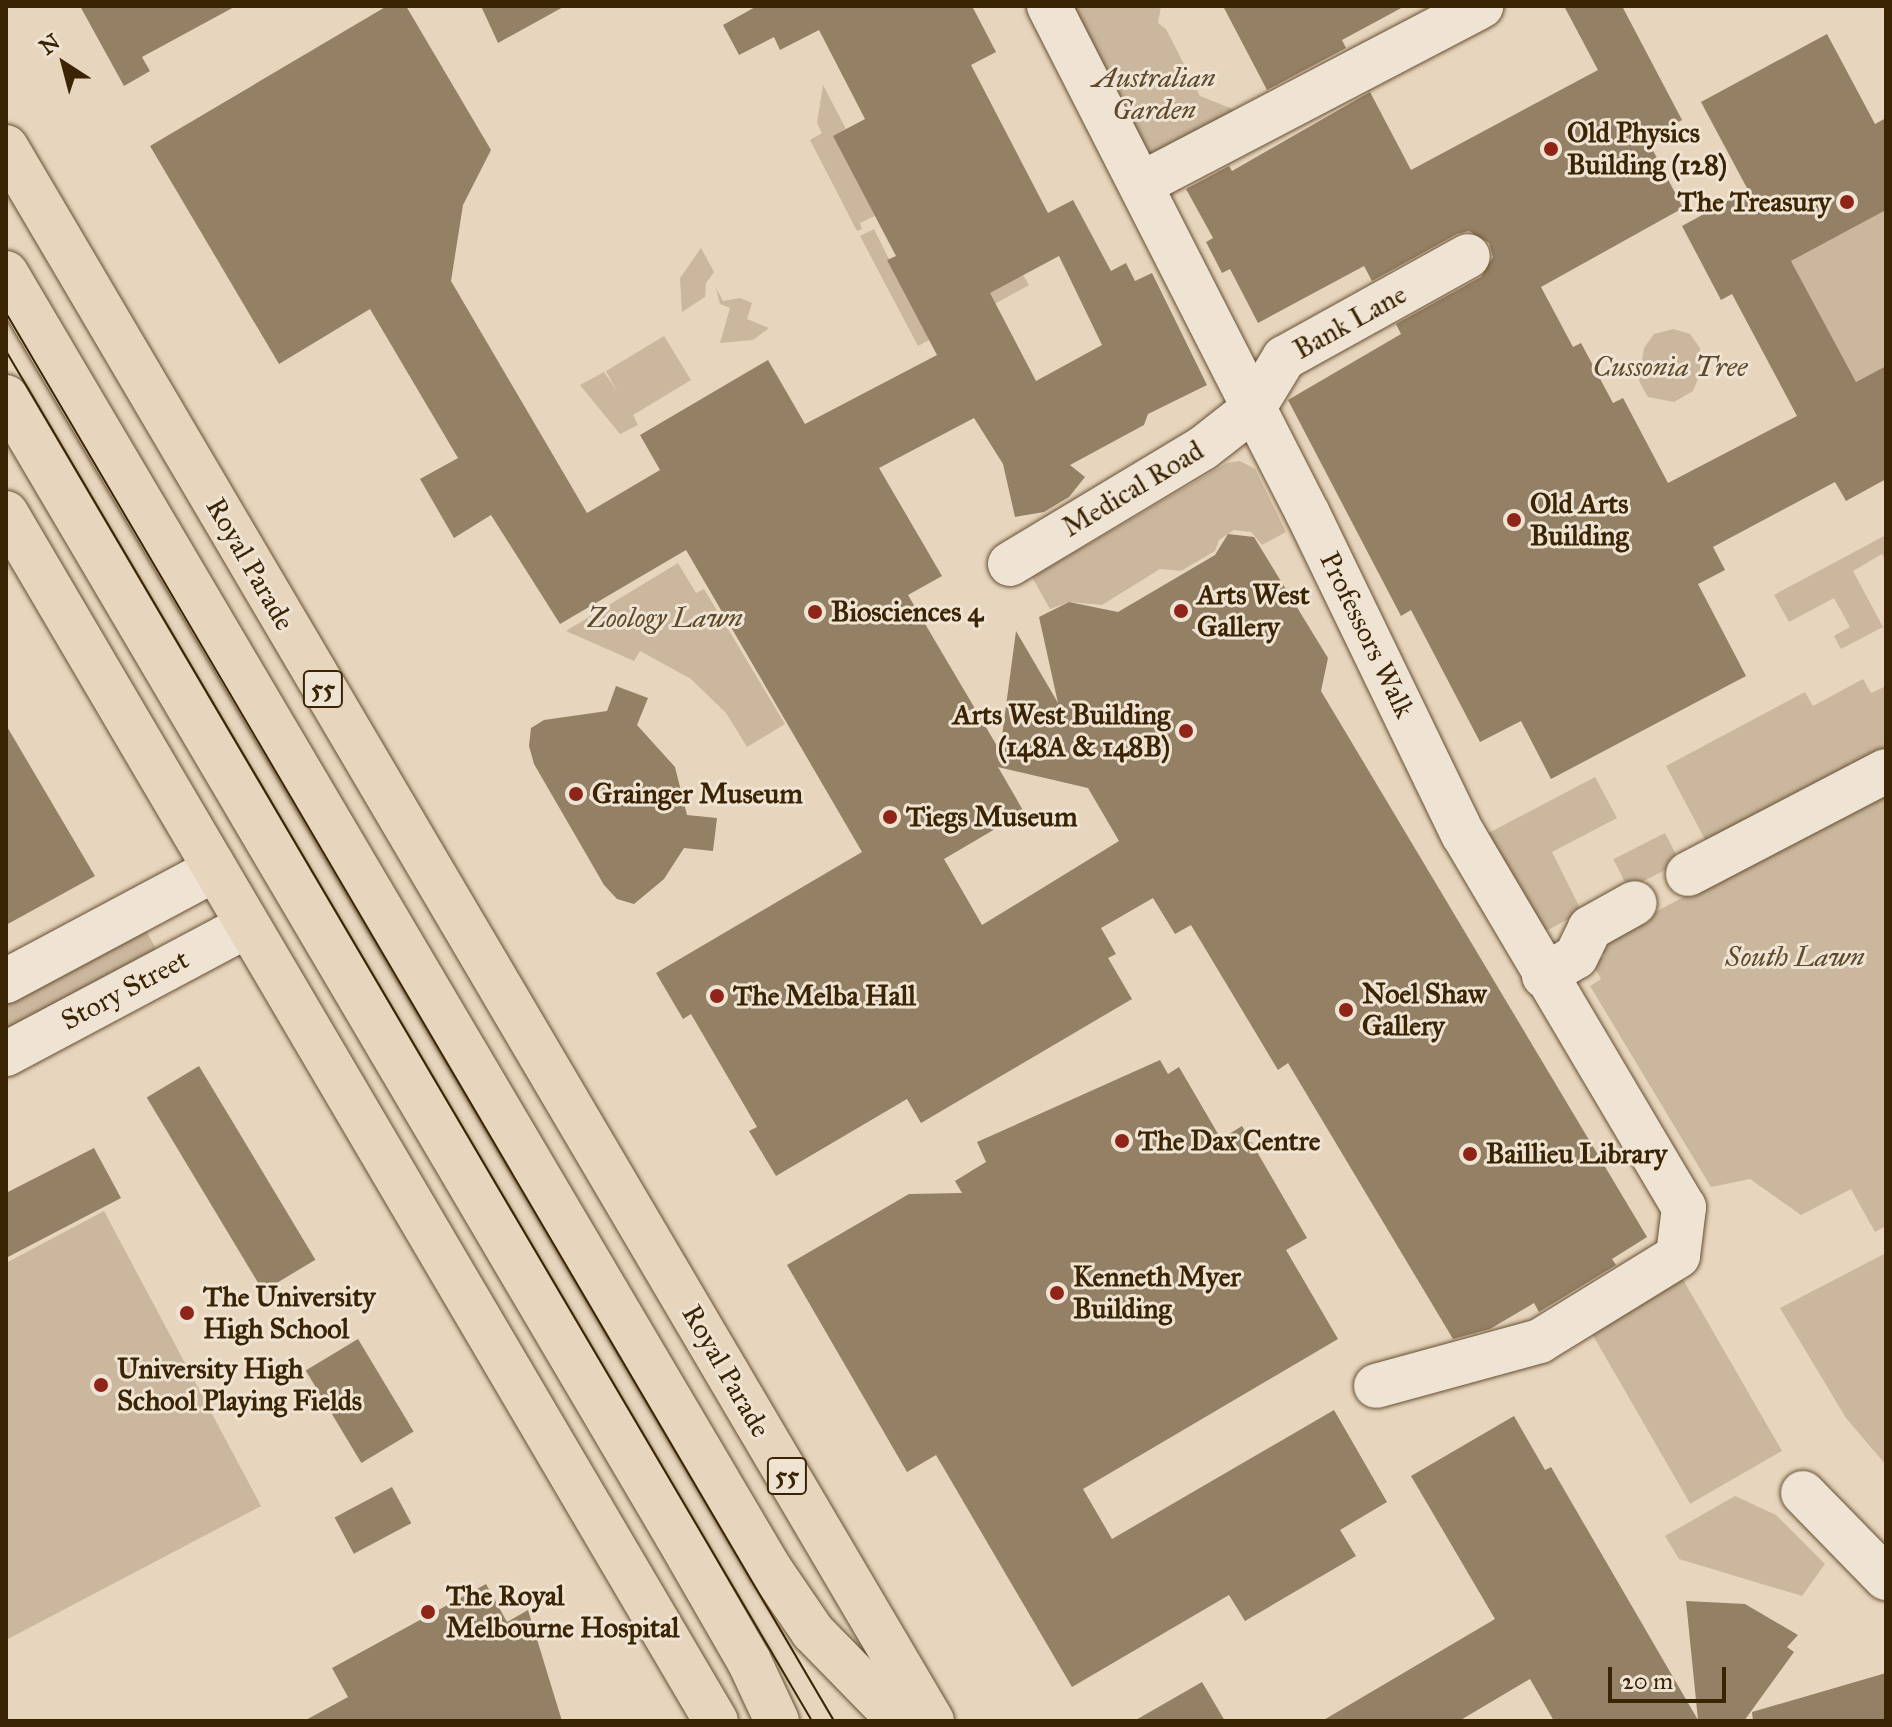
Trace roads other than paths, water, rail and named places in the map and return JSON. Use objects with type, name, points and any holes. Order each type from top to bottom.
[{"type":"main road","name":"Royal Parade","points":[[6,147],[932,1721]]},
{"type":"main road","name":"55","points":[[6,273],[721,1489],[813,1632],[900,1721]]},
{"type":"main road","points":[[6,397],[749,1661],[777,1721]]},
{"type":"main road","points":[[6,513],[215,876],[716,1721]]},
{"type":"main road","points":[[215,876],[272,850],[364,759]]},
{"type":"main road","points":[[245,927],[354,864]]},
{"type":"main road","points":[[380,908],[434,877]]},
{"type":"main road","points":[[538,1176],[592,1146]]},
{"type":"main road","points":[[429,1238],[484,1210]]},
{"type":"main road","points":[[597,1522],[721,1489]]},
{"type":"street","name":"Professors Walk","points":[[1049,6],[1141,184],[1463,834],[1544,976],[1684,1207],[1678,1256],[1540,1341],[1376,1386]]},
{"type":"street","points":[[1141,184],[1481,6]]},
{"type":"street","name":"Bank Lane","points":[[1253,409],[1284,358],[1468,256]]},
{"type":"street","name":"Medical Road","points":[[1010,564],[1203,448],[1253,409]]},
{"type":"street","points":[[1688,874],[1886,771]]},
{"type":"street","points":[[6,981],[215,876]]},
{"type":"street","points":[[1544,976],[1576,957],[1590,928],[1635,903]]},
{"type":"street","name":"Story Street","points":[[6,1054],[245,927]]},
{"type":"street","points":[[1803,1493],[1886,1578]]},
{"type":"tram line","points":[[6,313],[834,1721]]},
{"type":"tram line","points":[[6,351],[812,1721]]},
{"type":"place","name":"Old Physics Building (128)","points":[[1551,149]]},
{"type":"place","name":"The Treasury","points":[[1847,202]]},
{"type":"place","name":"Old Arts Building","points":[[1514,520]]},
{"type":"place","name":"Arts West Gallery","points":[[1181,611]]},
{"type":"place","name":"Biosciences 4","points":[[815,612]]},
{"type":"place","name":"Arts West Building (148A & 148B)","points":[[1186,731]]},
{"type":"place","name":"Grainger Museum","points":[[576,794]]},
{"type":"place","name":"Tiegs Museum","points":[[890,817]]},
{"type":"place","name":"The Melba Hall","points":[[717,996]]},
{"type":"place","name":"Noel Shaw Gallery","points":[[1346,1010]]},
{"type":"place","name":"The Dax Centre","points":[[1122,1141]]},
{"type":"place","name":"Baillieu Library","points":[[1470,1154]]},
{"type":"place","name":"Kenneth Myer Building","points":[[1057,1293]]},
{"type":"place","name":"The University High School","points":[[187,1313]]},
{"type":"place","name":"University High School Playing Fields","points":[[101,1385]]},
{"type":"place","name":"The Royal Melbourne Hospital","points":[[428,1612]]},
{"type":"park label","name":"Australian Garden","points":[[1154,94]]},
{"type":"park label","name":"Cussonia Tree","points":[[1670,367]]},
{"type":"park label","name":"Zoology Lawn","points":[[665,618]]},
{"type":"park label","name":"South Lawn","points":[[1795,957]]}]
